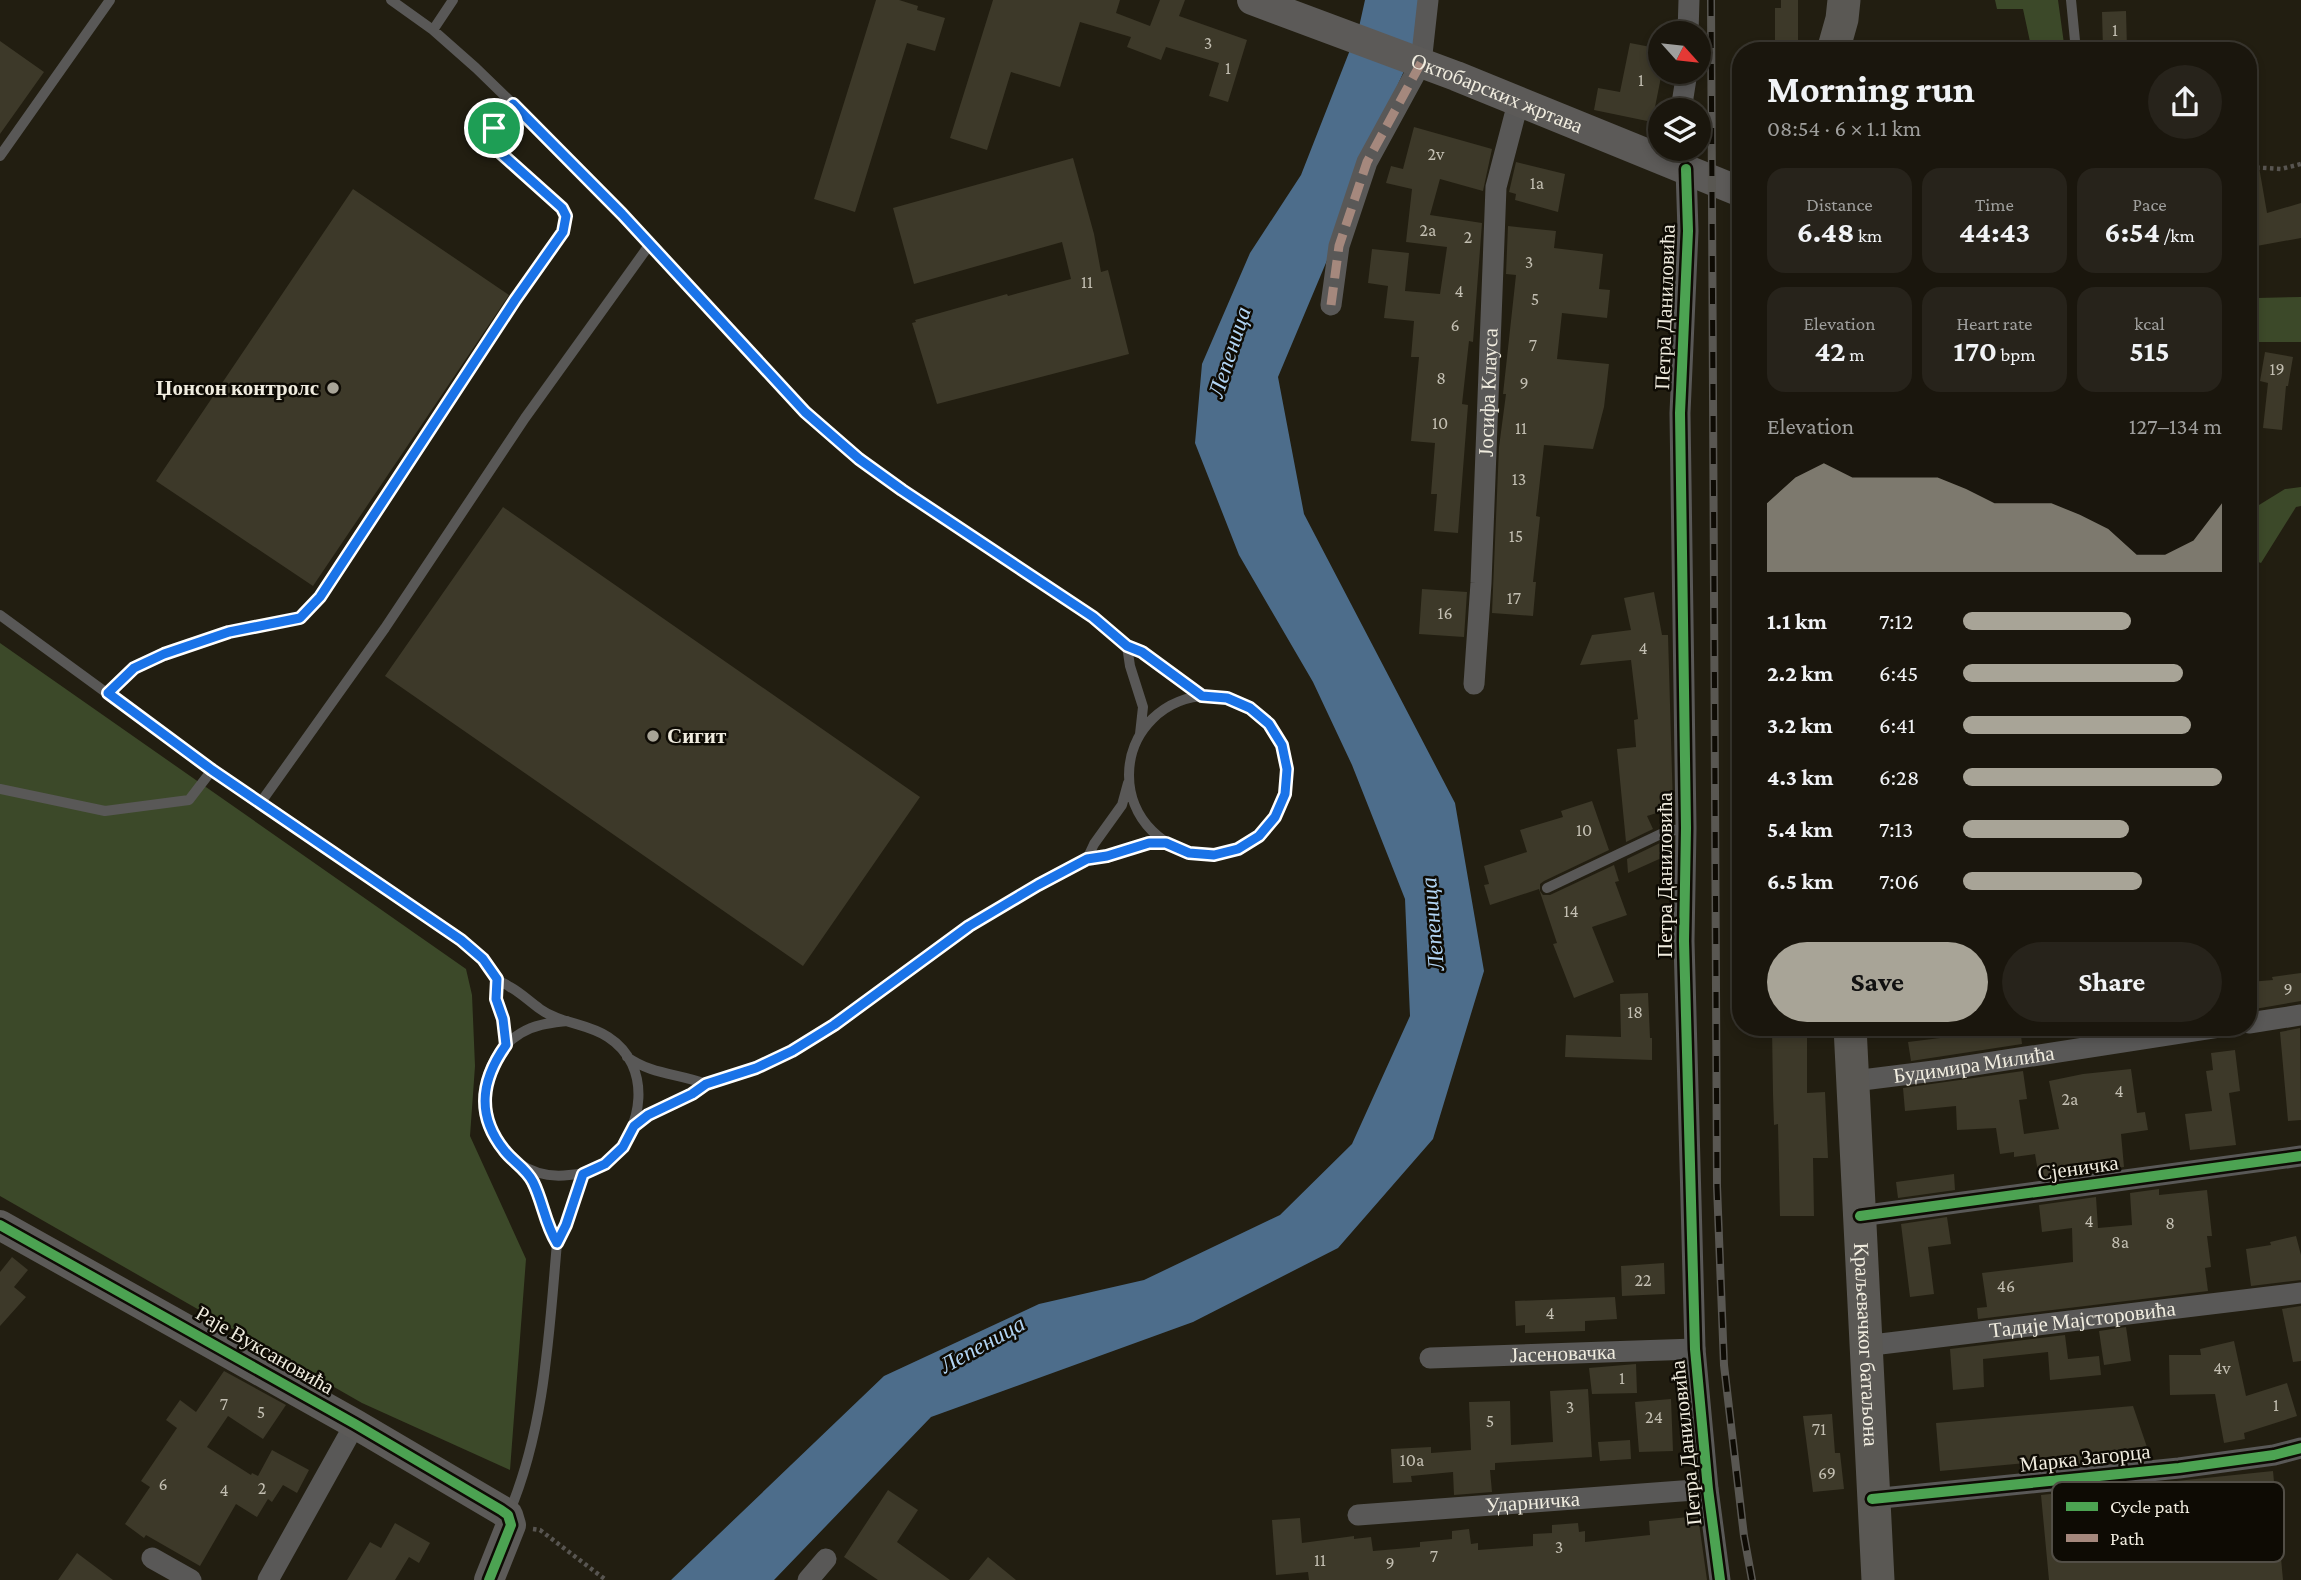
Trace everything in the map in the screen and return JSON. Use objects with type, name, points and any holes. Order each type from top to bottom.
[{"type":"main road","points":[[1836,42],[1843,23]]},
{"type":"main road","name":"Краљевачког батаљона","points":[[1851,1036],[1864,1346],[1878,1580]]},
{"type":"street","name":"Октобарских жртава","points":[[1252,0],[1648,150]]},
{"type":"street","points":[[1331,305],[1339,246],[1367,162],[1412,59],[1428,0]]},
{"type":"street","points":[[1688,21],[1689,0]]},
{"type":"street","name":"Јосифа Клауса","points":[[1474,684],[1481,583],[1496,187],[1518,103]]},
{"type":"street","name":"Петра Даниловића","points":[[1675,161],[1689,231],[1680,413],[1686,828],[1684,941],[1695,1349],[1708,1489],[1720,1580]]},
{"type":"street","name":"Октобарских жртава","points":[[1677,161],[1732,187]]},
{"type":"street","points":[[2257,1022],[2301,1015]]},
{"type":"street","name":"Будимира Милића","points":[[1854,1081],[2162,1036]]},
{"type":"street","name":"Сјеничка","points":[[1860,1216],[2301,1156]]},
{"type":"street","name":"Раје Вуксановића","points":[[5,1236],[355,1424],[510,1520]]},
{"type":"street","name":"Тадије Мајсторовића","points":[[1864,1346],[2301,1293]]},
{"type":"street","name":"Јасеновачка","points":[[1430,1357],[1695,1349]]},
{"type":"street","points":[[268,1580],[355,1424]]},
{"type":"street","name":"Марка Загорца","points":[[1872,1499],[2179,1468],[2274,1455],[2301,1448]]},
{"type":"street","name":"Ударничка","points":[[1358,1515],[1708,1489]]},
{"type":"street","points":[[489,1580],[510,1520]]},
{"type":"street","points":[[152,1558],[191,1580]]},
{"type":"street","points":[[808,1580],[825,1559]]},
{"type":"lane","points":[[0,156],[110,0]]},
{"type":"lane","points":[[391,0],[433,30],[513,104],[650,244],[805,412],[859,459],[945,520],[1093,617],[1127,646],[1142,652],[1202,696]]},
{"type":"lane","points":[[433,30],[453,0]]},
{"type":"lane","points":[[2071,0],[2075,42]]},
{"type":"lane","points":[[108,693],[134,668],[164,654],[229,632],[300,618],[320,597],[515,300],[563,232],[566,216],[562,208],[494,147],[491,141],[494,128],[513,104]]},
{"type":"lane","points":[[261,802],[385,628],[524,418],[650,244]]},
{"type":"lane","points":[[0,615],[212,770],[461,940],[483,959],[497,979],[547,1014],[590,1027],[611,1039],[627,1057],[644,1068],[706,1084]]},
{"type":"lane","points":[[1087,859],[1094,844],[1122,805],[1129,781],[1131,757],[1140,734],[1143,707],[1130,666],[1127,646]]},
{"type":"lane","points":[[1129,781],[1135,806],[1147,827],[1166,843],[1189,853],[1201,854],[1214,855],[1238,849],[1259,836],[1275,817],[1285,794],[1287,769],[1282,745],[1269,724],[1250,708],[1227,698],[1202,696],[1177,702],[1157,715],[1140,734]]},
{"type":"lane","points":[[0,789],[105,811],[189,800],[212,770]]},
{"type":"lane","name":"Петра Даниловића","points":[[1547,888],[1665,832],[1686,828]]},
{"type":"lane","points":[[634,1126],[648,1115],[692,1094],[706,1084],[756,1068],[792,1051],[834,1025],[969,926],[1038,885],[1087,859],[1149,843],[1166,843]]},
{"type":"lane","points":[[497,979],[496,999],[503,1019],[506,1045]]},
{"type":"lane","points":[[557,1243],[548,1228],[533,1182],[522,1166],[506,1153],[494,1138],[484,1100],[487,1080],[494,1062],[506,1045],[521,1033],[543,1024],[567,1021]]},
{"type":"lane","points":[[522,1166],[559,1177],[583,1174],[605,1164],[623,1147],[634,1126],[639,1103],[637,1079],[627,1057]]},
{"type":"lane","points":[[510,1520],[531,1449],[543,1381],[557,1243],[583,1174]]},
{"type":"path","points":[[2257,168],[2281,169],[2301,164]]},
{"type":"path","points":[[510,1520],[540,1530],[606,1580]]},
{"type":"green space","points":[[1995,0],[2058,0],[2064,42],[2030,42],[2023,9],[1997,9]]},
{"type":"green space","points":[[2301,297],[2301,342],[2257,342],[2257,298]]},
{"type":"green space","points":[[2301,487],[2301,506],[2296,507],[2261,563],[2257,562],[2259,505],[2285,489]]},
{"type":"green space","points":[[0,643],[466,969],[472,995],[475,1066],[470,1136],[526,1259],[510,1470],[362,1403],[0,1196]]},
{"type":"water","name":"Лепеница","points":[[1365,0],[1423,0],[1417,42],[1373,140],[1336,239],[1278,377],[1304,514],[1455,803],[1484,971],[1433,1139],[1338,1248],[1193,1322],[931,1417],[774,1580],[671,1580],[884,1376],[1039,1304],[1144,1280],[1280,1215],[1352,1144],[1410,1016],[1405,899],[1352,765],[1313,682],[1239,555],[1195,443],[1202,364],[1250,253],[1301,175],[1359,27]]},
{"type":"building","points":[[876,0],[899,0],[918,6],[917,10],[945,18],[935,51],[907,43],[855,212],[814,199]]},
{"type":"building","points":[[993,0],[1120,0],[1116,13],[1150,26],[1160,0],[1185,0],[1179,16],[1247,40],[1228,102],[1209,96],[1219,63],[1166,47],[1161,60],[1127,47],[1131,37],[1080,22],[1060,87],[1011,72],[987,150],[950,138]]},
{"type":"building","points":[[1781,0],[1798,0],[1798,42],[1775,42],[1775,8],[1781,8]]},
{"type":"building","points":[[2126,11],[2127,42],[2103,42],[2102,12]]},
{"type":"building","points":[[0,41],[44,72],[0,134]]},
{"type":"building","points":[[1630,43],[1648,46],[1648,84],[1660,84],[1657,98],[1648,98],[1648,121],[1594,110],[1598,88],[1620,92]]},
{"type":"building","points":[[1414,127],[1492,149],[1483,191],[1440,179],[1430,215],[1482,223],[1473,342],[1469,341],[1462,404],[1468,405],[1458,533],[1434,531],[1437,494],[1431,494],[1435,443],[1411,441],[1419,357],[1411,357],[1414,321],[1384,318],[1388,286],[1368,283],[1372,249],[1409,253],[1405,291],[1440,294],[1447,247],[1406,242],[1412,189],[1386,183],[1391,166],[1403,169]]},
{"type":"building","points":[[1073,158],[1094,234],[1101,272],[1108,270],[1129,354],[937,404],[912,323],[916,322],[915,320],[1071,279],[1062,242],[914,284],[893,208]]},
{"type":"building","points":[[2257,161],[2267,213],[2301,203],[2301,238],[2257,246]]},
{"type":"building","points":[[1516,162],[1565,174],[1558,212],[1515,200],[1516,194],[1509,192]]},
{"type":"building","name":"Џонсон контролс","points":[[353,189],[509,295],[313,586],[156,481]]},
{"type":"building","points":[[1508,226],[1556,231],[1554,248],[1603,254],[1599,289],[1610,290],[1607,318],[1562,313],[1557,359],[1609,364],[1604,407],[1593,449],[1544,445],[1536,516],[1540,517],[1533,582],[1536,582],[1533,616],[1492,613],[1499,447],[1516,275],[1506,274]]},
{"type":"building","points":[[2265,352],[2293,357],[2286,386],[2282,430],[2263,428],[2268,383],[2260,381]]},
{"type":"building","name":"Сигит","points":[[503,507],[920,797],[803,966],[385,676]]},
{"type":"building","points":[[1422,589],[1467,592],[1464,637],[1419,634]]},
{"type":"building","points":[[1654,592],[1662,635],[1668,635],[1673,808],[1647,816],[1653,829],[1626,842],[1617,749],[1636,747],[1634,720],[1638,719],[1631,660],[1580,665],[1592,635],[1631,630],[1624,598]]},
{"type":"building","points":[[1592,801],[1609,850],[1544,881],[1540,884],[1540,891],[1543,895],[1550,895],[1614,865],[1619,881],[1615,882],[1627,915],[1592,927],[1614,982],[1574,998],[1553,944],[1557,943],[1539,889],[1490,905],[1484,885],[1489,884],[1484,866],[1527,852],[1520,830],[1563,817],[1561,811]]},
{"type":"building","points":[[1660,843],[1666,856],[1628,873],[1627,859]]},
{"type":"building","points":[[2301,973],[2301,1001],[2257,1009],[2257,981],[2273,980],[2272,977]]},
{"type":"building","points":[[1648,993],[1652,1060],[1565,1057],[1566,1035],[1621,1037],[1620,994]]},
{"type":"building","points":[[2300,1028],[2301,1120],[2288,1121],[2280,1032]]},
{"type":"building","points":[[1772,1036],[1807,1036],[1807,1093],[1825,1092],[1828,1158],[1813,1158],[1814,1216],[1780,1216],[1778,1124],[1774,1125]]},
{"type":"building","points":[[1956,1036],[2021,1036],[2022,1044],[1911,1061],[1908,1042]]},
{"type":"building","points":[[2235,1050],[2240,1091],[2229,1093],[2236,1145],[2190,1150],[2185,1114],[2212,1111],[2206,1071],[2213,1070],[2211,1053]]},
{"type":"building","points":[[2131,1069],[2137,1113],[2145,1112],[2148,1130],[2121,1134],[2124,1167],[2039,1178],[2035,1154],[2014,1157],[2014,1152],[2000,1154],[1996,1128],[1957,1130],[1956,1106],[1905,1111],[1903,1088],[2023,1071],[2027,1099],[2019,1100],[2024,1134],[2059,1129],[2049,1081]]},
{"type":"building","points":[[1954,1174],[1955,1190],[1898,1198],[1896,1182]]},
{"type":"building","points":[[2159,1189],[2159,1195],[2207,1190],[2212,1236],[2207,1236],[2211,1267],[2205,1268],[2208,1291],[1978,1319],[1977,1308],[1987,1307],[1982,1273],[2073,1262],[2072,1228],[2042,1232],[2039,1205],[2096,1197],[2098,1228],[2132,1225],[2130,1193]]},
{"type":"building","points":[[1947,1217],[1951,1244],[1928,1247],[1934,1294],[1910,1297],[1901,1224]]},
{"type":"building","points":[[2296,1236],[2301,1255],[2301,1280],[2251,1286],[2246,1249],[2271,1245],[2270,1242]]},
{"type":"building","points":[[12,1257],[28,1270],[14,1287],[26,1297],[0,1326],[0,1272]]},
{"type":"building","points":[[1664,1263],[1665,1294],[1622,1296],[1621,1266]]},
{"type":"building","points":[[1615,1297],[1617,1319],[1585,1321],[1585,1331],[1525,1333],[1525,1325],[1516,1326],[1515,1301]]},
{"type":"building","points":[[2301,1306],[2301,1361],[2293,1362],[2282,1309]]},
{"type":"building","points":[[2126,1327],[2131,1361],[2104,1365],[2099,1331]]},
{"type":"building","points":[[2065,1335],[2068,1359],[2099,1356],[2101,1375],[2050,1380],[2048,1352],[1983,1359],[1984,1387],[1953,1390],[1950,1349]]},
{"type":"building","points":[[2234,1341],[2246,1396],[2287,1383],[2297,1416],[2244,1433],[2245,1439],[2224,1443],[2215,1394],[2170,1395],[2169,1355],[2201,1355],[2200,1349]]},
{"type":"building","points":[[1636,1364],[1637,1393],[1592,1394],[1589,1368]]},
{"type":"building","points":[[224,1371],[286,1405],[263,1439],[228,1416],[207,1447],[251,1475],[252,1473],[258,1476],[272,1450],[309,1470],[297,1493],[283,1485],[272,1502],[268,1499],[257,1517],[236,1504],[200,1566],[146,1535],[144,1538],[125,1524],[150,1487],[141,1481],[177,1428],[166,1420],[180,1400],[196,1412]]},
{"type":"building","points":[[1588,1389],[1592,1457],[1495,1463],[1495,1470],[1490,1470],[1492,1492],[1454,1495],[1453,1472],[1411,1476],[1412,1482],[1393,1483],[1391,1449],[1431,1447],[1431,1453],[1471,1450],[1469,1402],[1510,1401],[1511,1445],[1553,1442],[1550,1391]]},
{"type":"building","points":[[1671,1399],[1673,1451],[1639,1452],[1635,1402]]},
{"type":"building","points":[[2133,1406],[2150,1456],[2039,1469],[2038,1462],[1940,1471],[1936,1423]]},
{"type":"building","points":[[1832,1414],[1835,1453],[1840,1453],[1844,1489],[1813,1492],[1803,1416]]},
{"type":"building","points":[[1630,1440],[1631,1459],[1600,1461],[1598,1442]]},
{"type":"building","points":[[2273,1471],[2274,1482],[2167,1482]]},
{"type":"building","points":[[888,1490],[918,1510],[897,1542],[950,1580],[878,1580],[844,1557]]},
{"type":"building","points":[[2052,1494],[2052,1562],[2281,1562],[2283,1580],[2049,1580],[2041,1495]]},
{"type":"building","points":[[1698,1516],[1707,1580],[1309,1580],[1308,1572],[1276,1575],[1272,1520],[1300,1518],[1302,1543],[1354,1536],[1354,1539],[1371,1537],[1373,1551],[1420,1547],[1420,1542],[1452,1539],[1452,1531],[1469,1529],[1471,1544],[1478,1543],[1478,1550],[1533,1546],[1533,1534],[1552,1533],[1552,1525],[1578,1523],[1579,1532],[1585,1531],[1585,1542],[1650,1535],[1649,1521]]},
{"type":"building","points":[[395,1523],[430,1543],[419,1563],[409,1557],[395,1580],[347,1580],[370,1542],[381,1548]]},
{"type":"building","points":[[77,1553],[113,1580],[58,1580]]},
{"type":"building","points":[[988,1557],[1016,1580],[969,1580]]},
{"type":"railway","points":[[1711,0],[1717,1186],[1724,1365],[1744,1536],[1752,1580]]},
{"type":"marked path","points":[[1331,305],[1339,246],[1367,162],[1421,63]]},
{"type":"cycle path","points":[[1686,169],[1688,231],[1680,413],[1686,828],[1684,941],[1695,1349],[1708,1489],[1720,1580]]},
{"type":"cycle path","points":[[1860,1216],[2301,1156]]},
{"type":"cycle path","points":[[0,1225],[355,1424],[508,1515],[511,1525],[489,1580]]},
{"type":"cycle path","points":[[1872,1499],[2179,1468],[2274,1455],[2301,1448]]},
{"type":"place","name":"Џонсон контролс","points":[[333,388]]},
{"type":"place","name":"Сигит","points":[[653,736]]},
{"type":"route","points":[[513,104],[622,214],[805,412],[859,459],[945,520],[1093,617],[1127,646],[1142,652],[1202,696],[1227,698],[1250,708],[1269,724],[1282,745],[1287,769],[1285,794],[1275,817],[1259,836],[1238,849],[1214,855],[1189,853],[1166,843],[1149,843],[1087,859],[969,926],[834,1025],[792,1051],[756,1068],[706,1084],[692,1094],[648,1115],[634,1126],[623,1147],[605,1164],[583,1174],[557,1243],[548,1228],[533,1182],[522,1166],[506,1153],[494,1138],[487,1119],[484,1100],[487,1080],[494,1062],[506,1045],[503,1019],[496,999],[497,979],[483,959],[461,940],[212,770],[108,693],[134,668],[164,654],[229,632],[300,618],[320,597],[515,300],[563,232],[566,216],[562,208],[494,147],[491,136],[494,128],[513,104]]}]
